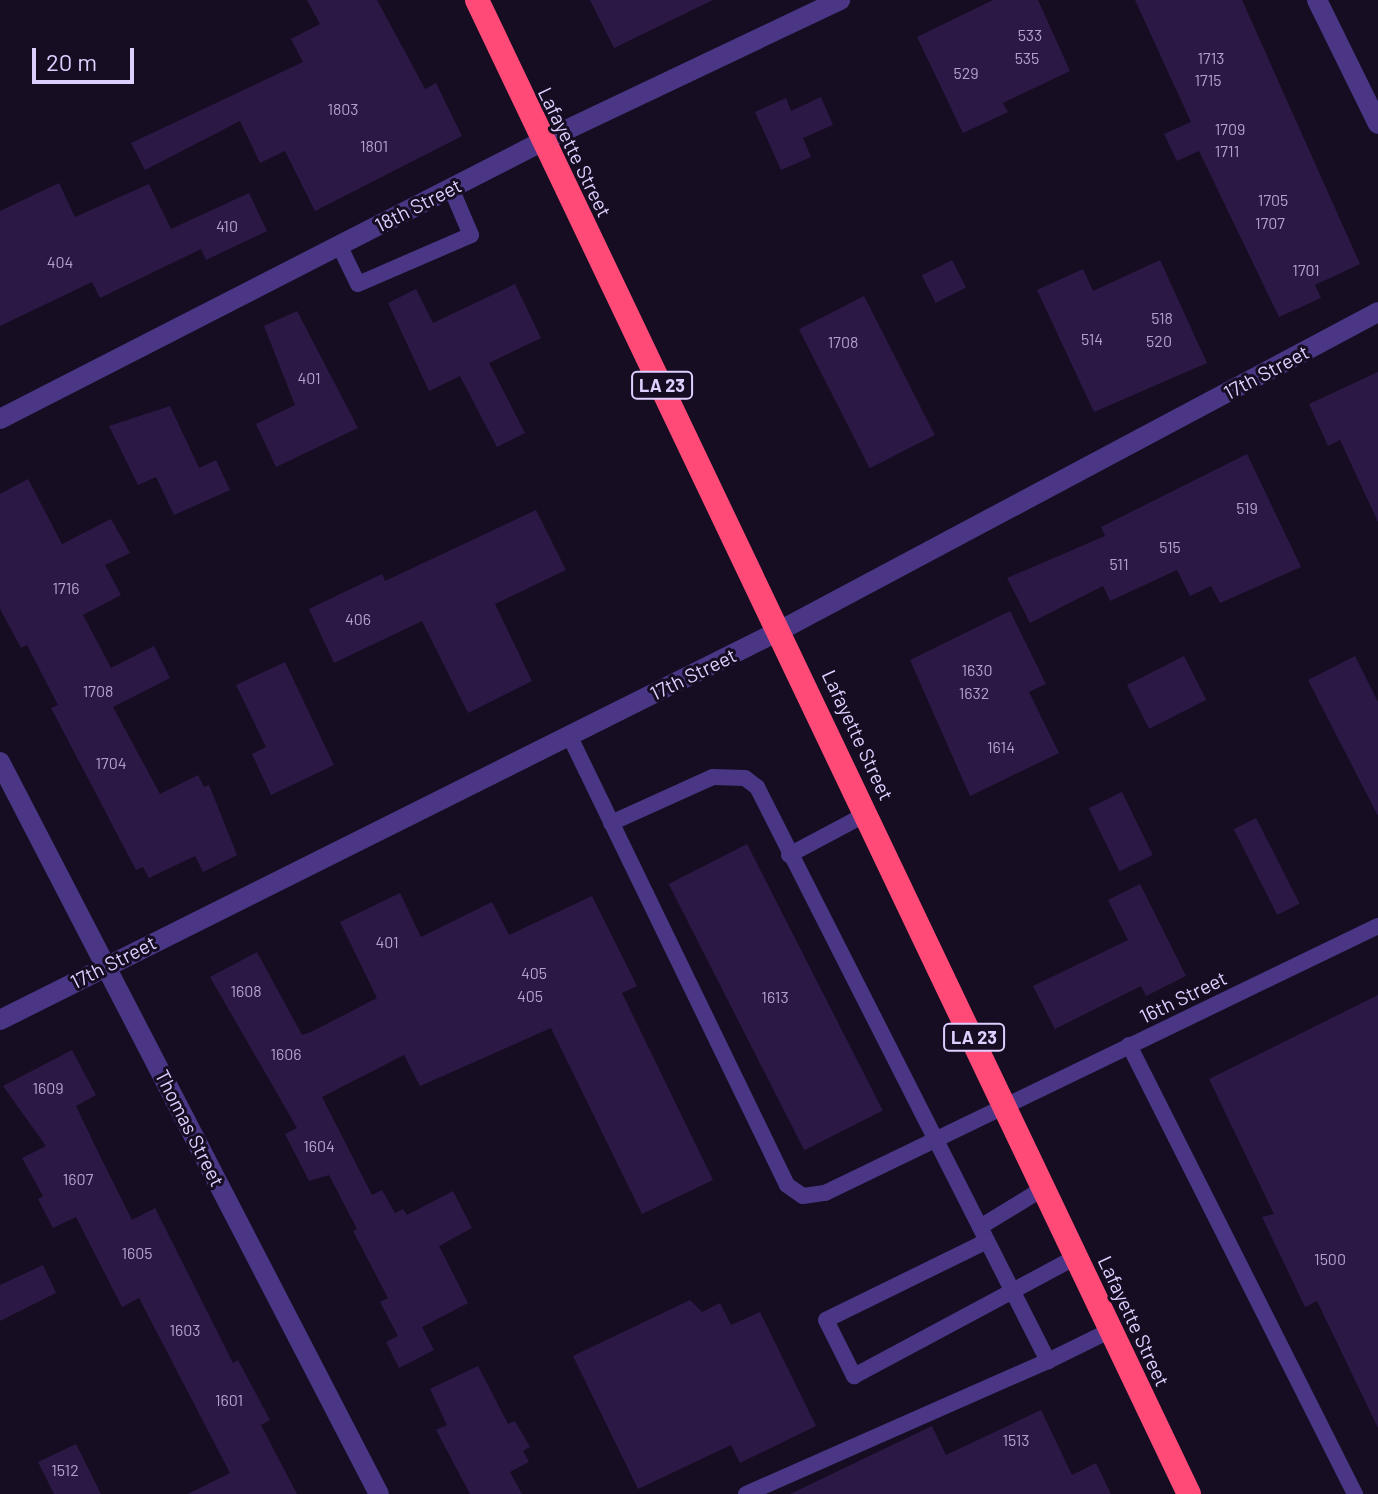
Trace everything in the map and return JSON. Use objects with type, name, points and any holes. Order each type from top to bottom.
[{"type":"highway","name":"Lafayette Street","points":[[477,0],[781,630],[1189,1494]]},
{"type":"street","name":"18th Street","points":[[0,419],[543,141],[840,0]]},
{"type":"street","points":[[1317,0],[1378,124]]},
{"type":"street","name":"17th Street","points":[[0,1020],[106,964],[781,630],[1378,312]]},
{"type":"street","name":"Thomas Street","points":[[0,762],[379,1494]]},
{"type":"lane","points":[[339,245],[358,284],[471,235],[451,188]]},
{"type":"lane","name":"16th Street","points":[[569,735],[787,1185],[815,1197],[1378,926]]},
{"type":"lane","points":[[611,823],[731,775],[757,787],[1048,1361]]},
{"type":"lane","points":[[789,855],[868,813]]},
{"type":"lane","points":[[1129,1045],[1355,1494]]},
{"type":"lane","points":[[1044,1188],[984,1234],[826,1320],[854,1376],[1076,1257]]},
{"type":"lane","points":[[746,1494],[1048,1361],[1111,1330]]},
{"type":"building","points":[[307,0],[377,0],[425,89],[436,83],[462,136],[315,211],[285,151],[260,163],[240,121],[145,170],[131,143],[303,62],[291,39],[320,24]]},
{"type":"building","points":[[590,0],[713,0],[614,48]]},
{"type":"building","points":[[993,0],[1038,0],[1070,71],[1003,103],[1008,112],[963,133],[917,37]]},
{"type":"building","points":[[1135,0],[1242,0],[1360,264],[1315,285],[1321,298],[1279,317],[1199,151],[1177,161],[1164,134],[1191,122]]},
{"type":"building","points":[[821,97],[833,125],[803,138],[811,157],[781,170],[755,112],[786,98],[791,111]]},
{"type":"building","points":[[59,183],[75,217],[149,184],[171,229],[249,193],[267,231],[206,260],[201,249],[100,298],[92,282],[0,326],[0,211]]},
{"type":"building","points":[[952,260],[966,288],[936,303],[922,275]]},
{"type":"building","points":[[1160,260],[1207,363],[1094,412],[1037,290],[1083,269],[1093,291]]},
{"type":"building","points":[[515,284],[541,338],[489,363],[525,433],[497,447],[460,376],[429,391],[388,303],[416,289],[433,323]]},
{"type":"building","points":[[864,296],[935,435],[870,468],[799,329]]},
{"type":"building","points":[[297,311],[358,428],[276,467],[256,424],[295,405],[264,326]]},
{"type":"building","points":[[1378,372],[1378,522],[1340,440],[1328,446],[1309,404]]},
{"type":"building","points":[[170,406],[199,468],[216,460],[230,490],[174,515],[156,477],[138,485],[109,426]]},
{"type":"building","points":[[1247,454],[1301,567],[1220,603],[1211,586],[1190,596],[1177,570],[1110,601],[1103,586],[1030,623],[1007,578],[1105,536],[1101,527]]},
{"type":"building","points":[[28,479],[62,544],[111,519],[130,553],[105,565],[121,595],[83,615],[111,668],[154,646],[170,678],[113,707],[160,794],[198,775],[204,787],[209,785],[237,855],[203,872],[195,856],[149,878],[143,867],[136,870],[51,708],[58,705],[27,645],[21,648],[0,609],[0,494]]},
{"type":"building","points":[[536,510],[566,570],[495,604],[532,681],[468,713],[422,621],[334,663],[309,609],[382,574],[385,581]]},
{"type":"building","points":[[1010,611],[1046,684],[1029,692],[1059,753],[970,796],[910,660]]},
{"type":"building","points":[[1184,656],[1206,700],[1149,729],[1127,685]]},
{"type":"building","points":[[1355,656],[1378,702],[1378,816],[1308,680]]},
{"type":"building","points":[[285,662],[334,765],[271,795],[252,754],[266,747],[236,685]]},
{"type":"building","points":[[1122,792],[1153,855],[1119,871],[1089,808]]},
{"type":"building","points":[[1256,818],[1300,904],[1277,915],[1234,829]]},
{"type":"building","points":[[747,844],[883,1110],[804,1150],[669,884]]},
{"type":"building","points":[[1140,884],[1186,976],[1146,996],[1141,986],[1055,1029],[1033,986],[1128,940],[1108,900]]},
{"type":"building","points":[[400,893],[421,937],[492,902],[509,935],[592,896],[637,986],[622,993],[713,1180],[642,1214],[551,1028],[420,1086],[404,1055],[322,1097],[372,1195],[382,1190],[395,1213],[403,1209],[407,1215],[453,1191],[472,1228],[439,1246],[468,1303],[422,1327],[434,1350],[399,1368],[386,1342],[398,1336],[380,1302],[388,1298],[353,1231],[357,1229],[329,1175],[309,1181],[285,1134],[297,1128],[210,977],[257,952],[302,1035],[311,1032],[377,998],[340,922]]},
{"type":"building","points":[[1378,995],[1378,1428],[1317,1301],[1305,1307],[1262,1217],[1274,1214],[1209,1079]]},
{"type":"building","points":[[72,1050],[96,1095],[76,1106],[132,1220],[155,1208],[233,1363],[238,1360],[270,1420],[261,1425],[297,1494],[188,1494],[230,1473],[139,1298],[122,1307],[76,1217],[53,1228],[38,1199],[43,1196],[22,1158],[46,1146],[3,1086]]},
{"type":"building","points":[[43,1265],[56,1293],[0,1321],[0,1285]]},
{"type":"building","points":[[690,1300],[702,1312],[720,1303],[731,1325],[760,1312],[816,1426],[740,1463],[731,1445],[638,1489],[573,1356]]},
{"type":"building","points":[[478,1366],[508,1424],[515,1421],[530,1447],[523,1451],[529,1462],[510,1472],[522,1494],[470,1494],[436,1430],[447,1425],[430,1389]]},
{"type":"building","points":[[1041,1410],[1072,1475],[1096,1463],[1111,1494],[790,1494],[932,1426],[946,1455]]},
{"type":"building","points":[[76,1444],[101,1494],[54,1494],[38,1462]]}]
